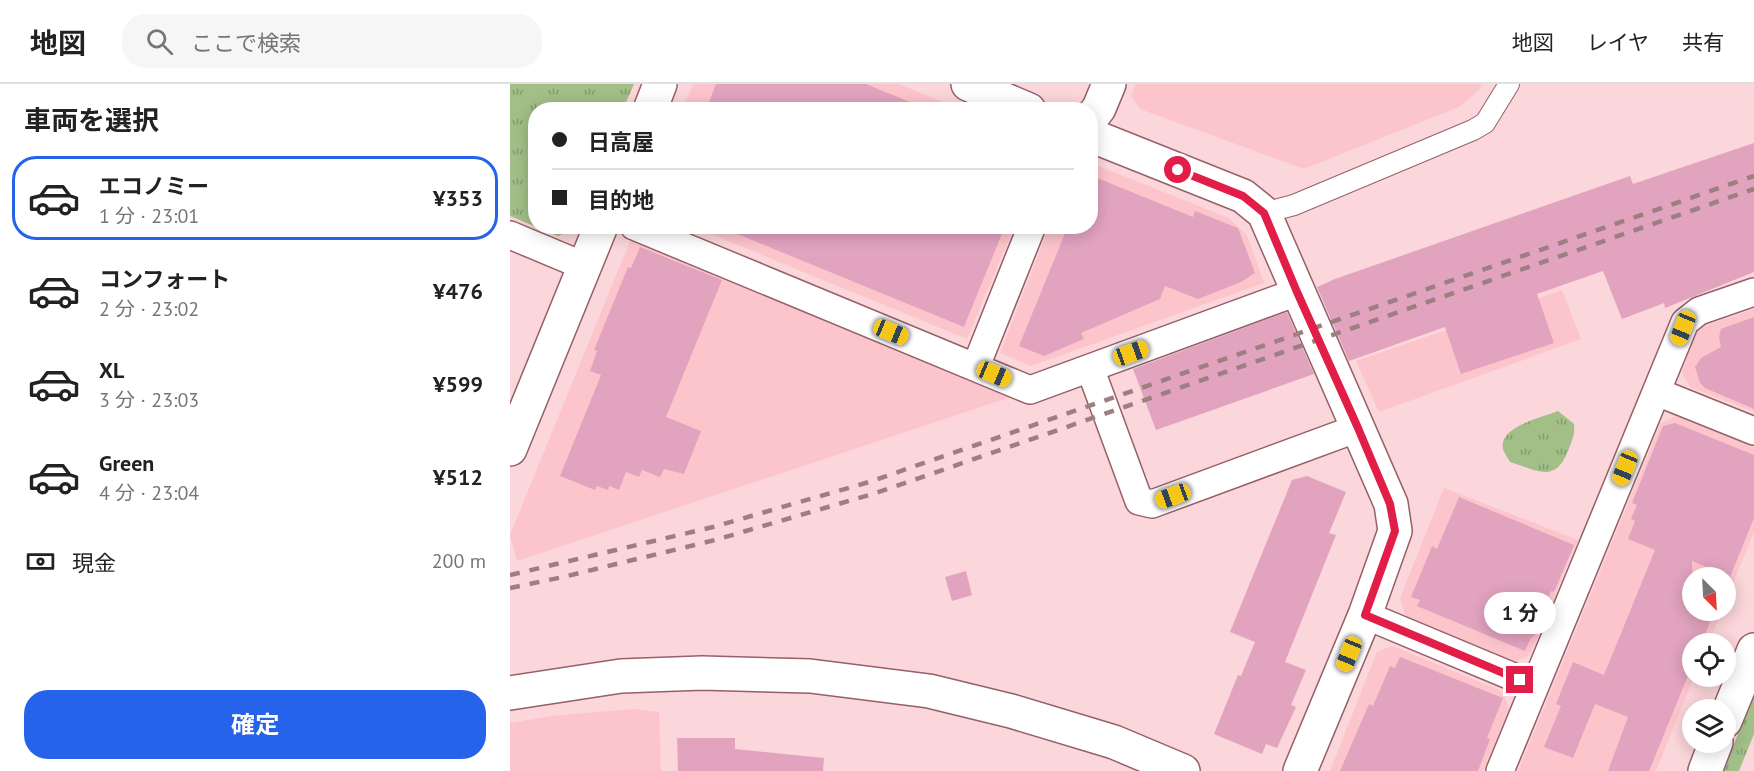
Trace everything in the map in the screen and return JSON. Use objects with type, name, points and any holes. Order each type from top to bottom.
[{"type":"street","points":[[653,102],[660,84]]},
{"type":"street","points":[[968,84],[1010,102]]},
{"type":"street","points":[[1098,109],[1109,84]]},
{"type":"street","points":[[1264,213],[1294,205],[1473,130],[1485,123],[1509,84]]},
{"type":"street","points":[[1098,138],[1243,196],[1264,213],[1390,504],[1395,531],[1365,615],[1300,771]]},
{"type":"street","points":[[510,449],[598,234]]},
{"type":"street","points":[[654,234],[1030,390],[1297,292]]},
{"type":"street","points":[[976,366],[1029,234]]},
{"type":"street","points":[[510,235],[584,266]]},
{"type":"street","points":[[1500,771],[1685,322],[1699,311],[1754,292]]},
{"type":"street","points":[[1090,368],[1139,501],[1152,504],[1358,428]]},
{"type":"street","points":[[1657,392],[1754,430]]},
{"type":"street","points":[[1365,615],[1535,686]]},
{"type":"street","points":[[1734,699],[1754,650]]},
{"type":"street","points":[[510,693],[621,676],[702,673],[810,676],[929,691],[1011,711],[1114,742],[1183,771]]},
{"type":"street","points":[[1705,771],[1712,753]]},
{"type":"shaded area","points":[[693,84],[899,84],[943,102],[685,102]]},
{"type":"shaded area","points":[[1136,84],[1482,84],[1479,90],[1459,107],[1304,169],[1140,109],[1131,96]]},
{"type":"shaded area","points":[[1098,166],[1229,218],[1247,235],[1264,283],[1031,366],[1000,353],[1046,234],[1098,234]]},
{"type":"shaded area","points":[[711,234],[1011,234],[967,339]]},
{"type":"shaded area","points":[[631,239],[1014,396],[517,561],[510,535]]},
{"type":"shaded area","points":[[1562,290],[1581,339],[1379,412],[1356,361]]},
{"type":"shaded area","points":[[1754,309],[1754,412],[1690,387],[1682,373],[1696,329]]},
{"type":"shaded area","points":[[1676,416],[1754,447],[1754,532],[1736,575],[1736,567],[1682,567],[1682,621],[1718,621],[1712,633],[1682,633],[1682,687],[1690,687],[1685,699],[1682,699],[1682,707],[1656,771],[1518,771],[1661,423]]},
{"type":"shaded area","points":[[1444,488],[1578,540],[1530,655],[1515,662],[1406,617],[1400,598]]},
{"type":"shaded area","points":[[1392,646],[1502,691],[1509,708],[1483,771],[1330,771],[1377,652]]},
{"type":"shaded area","points":[[633,709],[659,712],[661,771],[510,771],[510,723],[551,716]]},
{"type":"green space","points":[[510,84],[634,84],[626,102],[528,102],[528,224],[510,216]]},
{"type":"green space","points":[[1558,411],[1574,424],[1574,428],[1568,451],[1557,468],[1544,472],[1510,462],[1503,449],[1503,441],[1507,435],[1523,424]]},
{"type":"green space","points":[[1754,695],[1754,734],[1739,771],[1723,771],[1730,753],[1736,753],[1736,739]]},
{"type":"building","points":[[716,84],[866,84],[910,102],[709,102]]},
{"type":"building","points":[[1754,143],[1754,272],[1665,308],[1664,303],[1622,319],[1603,271],[1537,294],[1554,343],[1461,374],[1445,327],[1349,361],[1317,287],[1630,176],[1633,184]]},
{"type":"building","points":[[1098,178],[1193,217],[1195,211],[1238,228],[1255,273],[1241,282],[1198,299],[1165,286],[1160,299],[1081,333],[1084,339],[1044,356],[1019,346],[1065,234],[1098,234]]},
{"type":"building","points":[[737,234],[1002,234],[964,327]]},
{"type":"building","points":[[640,247],[722,280],[666,417],[701,431],[684,474],[664,469],[660,477],[642,470],[639,477],[626,472],[619,490],[609,486],[608,490],[597,486],[595,490],[560,476],[601,375],[590,371],[597,351],[594,350],[628,267],[631,268]]},
{"type":"building","points":[[1287,312],[1314,374],[1156,430],[1133,369]]},
{"type":"building","points":[[1754,317],[1754,409],[1705,388],[1700,383],[1695,367],[1701,358],[1721,347],[1719,337],[1721,329]]},
{"type":"building","points":[[1675,423],[1754,455],[1754,518],[1734,567],[1706,567],[1692,561],[1692,567],[1682,567],[1682,621],[1710,621],[1706,633],[1682,633],[1683,687],[1649,771],[1608,771],[1628,717],[1595,704],[1573,758],[1544,747],[1561,706],[1556,704],[1573,662],[1604,675],[1655,550],[1628,539],[1635,521],[1631,519],[1637,505],[1632,503],[1663,426]]},
{"type":"building","points":[[1307,476],[1346,492],[1329,533],[1336,535],[1285,662],[1306,670],[1291,705],[1296,707],[1277,748],[1266,744],[1262,754],[1214,734],[1238,675],[1241,676],[1255,642],[1230,632],[1292,480]]},
{"type":"building","points":[[1459,497],[1574,545],[1554,592],[1551,591],[1542,612],[1542,629],[1531,638],[1525,651],[1417,606],[1420,600],[1411,597],[1432,546],[1437,549]]},
{"type":"building","points":[[966,571],[972,595],[952,601],[945,577]]},
{"type":"building","points":[[1400,657],[1503,698],[1487,738],[1490,739],[1478,771],[1340,771],[1369,704],[1373,706],[1390,666],[1395,668]]},
{"type":"building","points":[[677,738],[735,738],[735,749],[824,758],[823,771],[678,771]]},
{"type":"railway","points":[[510,575],[713,527],[869,482],[1754,176]]},
{"type":"railway","points":[[510,588],[715,540],[876,493],[1754,189]]},
{"type":"route","points":[[1178,170],[1243,196],[1264,213],[1390,504],[1395,531],[1365,615],[1520,680]]}]
